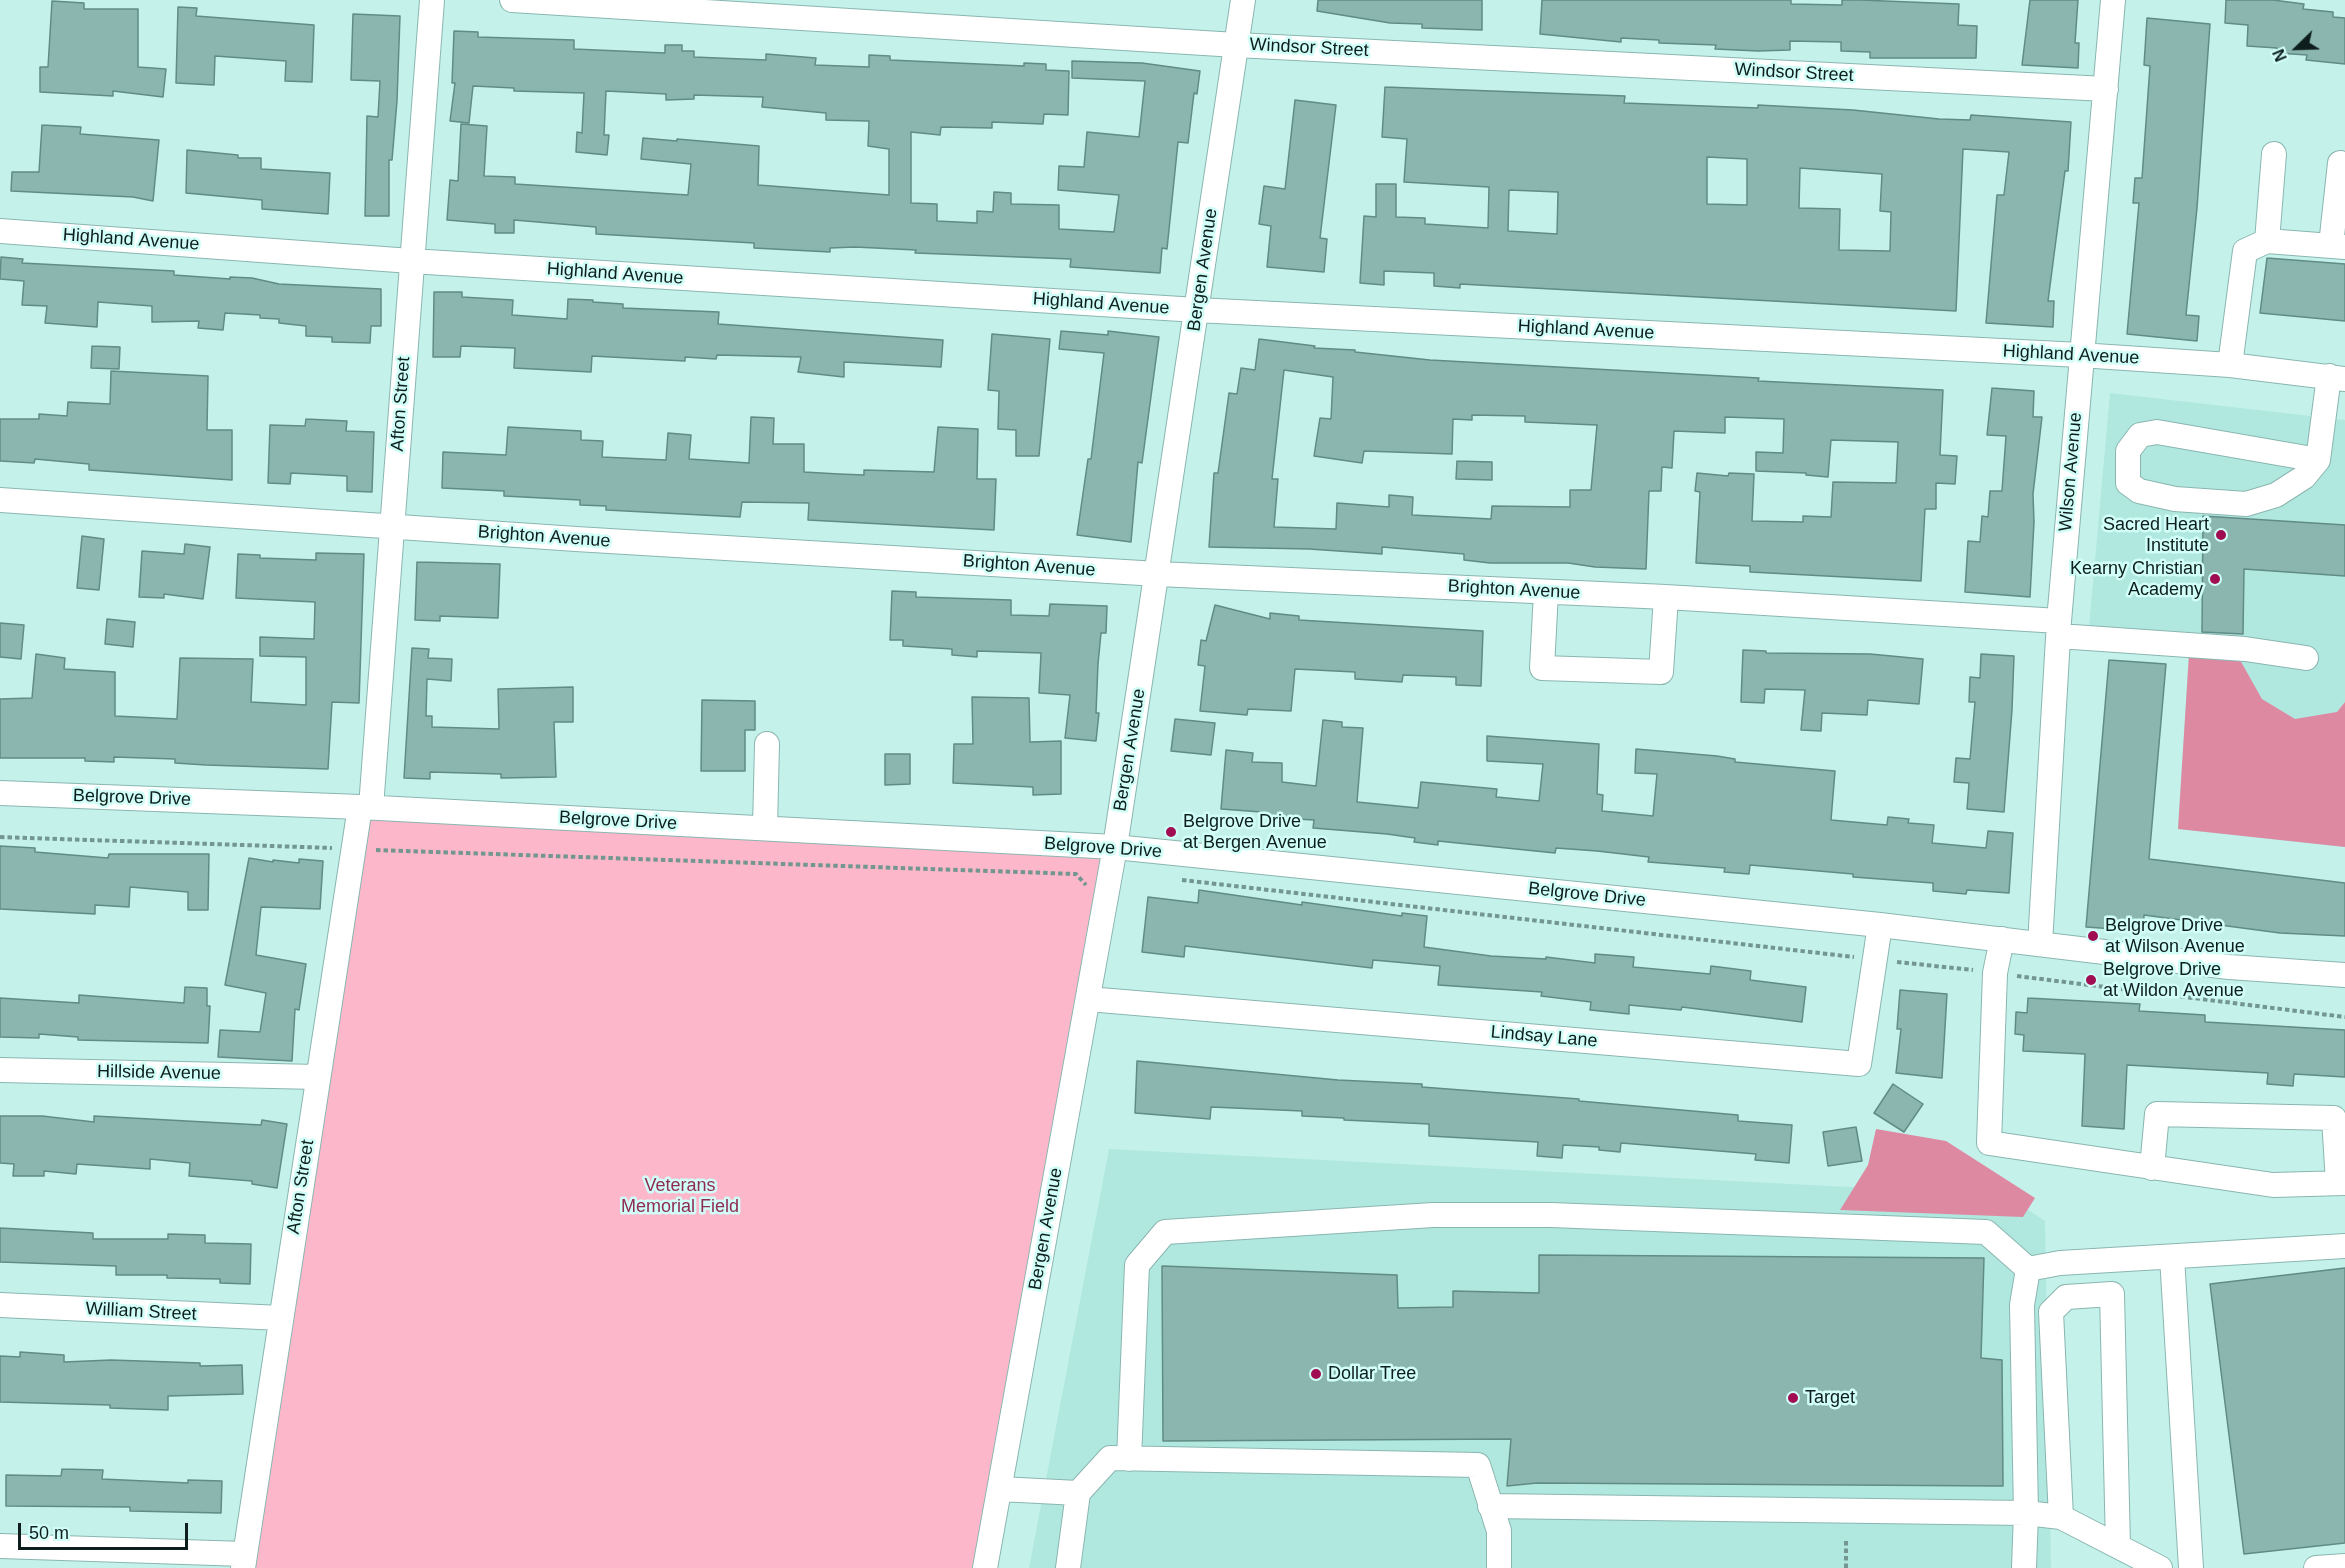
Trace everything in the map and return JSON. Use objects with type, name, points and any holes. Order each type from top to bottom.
[{"type":"street","name":"Afton Street","points":[[244,1561],[353,849],[365,807],[392,526],[432,0]]},
{"type":"street","name":"Windsor Street","points":[[512,0],[1236,45],[2106,89]]},
{"type":"street","name":"Bergen Avenue","points":[[985,1568],[1115,847],[1243,0]]},
{"type":"street","name":"Wilson Avenue","points":[[2040,944],[2059,629],[2080,355],[2113,0]]},
{"type":"street","points":[[2267,241],[2274,154]]},
{"type":"street","points":[[2230,365],[2245,250],[2267,241],[2338,246],[2340,164]]},
{"type":"street","name":"Highland Avenue","points":[[0,231],[411,261],[1197,310],[2080,355],[2230,365],[2337,377]]},
{"type":"street","points":[[2319,460],[2157,432],[2140,435],[2128,451],[2128,483],[2139,491],[2175,500],[2247,504],[2276,495],[2304,477],[2319,460],[2337,377]]},
{"type":"street","name":"Brighton Avenue","points":[[0,500],[1158,574],[1666,597],[2059,629],[2089,640],[2245,649],[2306,658]]},
{"type":"street","points":[[1546,592],[1542,668],[1661,672],[1666,597]]},
{"type":"street","points":[[765,828],[767,744]]},
{"type":"street","name":"Belgrove Drive","points":[[0,793],[365,807],[1115,847],[1880,925],[2229,967],[2345,975]]},
{"type":"street","name":"Lindsay Lane","points":[[1088,999],[1859,1064],[1880,925]]},
{"type":"street","points":[[2002,939],[1995,973],[1989,1143],[2152,1168],[2273,1185],[2341,1183],[2334,1118],[2157,1114],[2152,1168]]},
{"type":"street","name":"Hillside Avenue","points":[[0,1070],[318,1077]]},
{"type":"street","points":[[1129,1459],[1137,1265],[1165,1232],[1433,1215],[1551,1215],[1967,1231],[1986,1232],[2028,1269]]},
{"type":"street","points":[[2028,1269],[2060,1263],[2345,1246]]},
{"type":"street","points":[[2172,1257],[2190,1568]]},
{"type":"street","points":[[2111,1260],[2118,1546]]},
{"type":"street","points":[[2024,1568],[2026,1513],[2022,1305],[2028,1269]]},
{"type":"street","points":[[2061,1517],[2051,1312],[2066,1297],[2112,1294]]},
{"type":"street","name":"William Street","points":[[0,1305],[281,1318]]},
{"type":"street","points":[[1069,1564],[1078,1493],[1110,1458],[1478,1465],[1499,1531],[1499,1568]]},
{"type":"street","points":[[1000,1489],[1078,1493]]},
{"type":"street","points":[[1490,1506],[2026,1513],[2061,1517],[2160,1568]]},
{"type":"street","points":[[0,1546],[244,1561]]},
{"type":"street","points":[[2316,1568],[2345,1566]]},
{"type":"path","points":[[0,837],[1076,874],[1085,885],[1109,881]]},
{"type":"path","points":[[1176,879],[1995,973],[2345,1017]]},
{"type":"path","points":[[1846,1540],[1846,1568]]},
{"type":"shaded area","name":"Sacred Heart Institute","points":[[2110,393],[2345,420],[2345,847],[2178,829],[2189,654],[2087,649]]},
{"type":"shaded area","points":[[2189,654],[2240,660],[2262,699],[2295,719],[2337,712],[2345,702],[2345,847],[2178,829]]},
{"type":"shaded area","points":[[1876,1129],[1946,1141],[2035,1198],[2023,1217],[1840,1210],[1868,1165]]},
{"type":"shaded area","points":[[1109,1149],[2006,1195],[2045,1221],[2051,1568],[1029,1568]]},
{"type":"green space","name":"Veterans Memorial Field","points":[[359,814],[1125,844],[990,1568],[245,1568]]},
{"type":"building","points":[[1318,0],[1482,0],[1482,30],[1422,28],[1422,24],[1390,23],[1317,11]]},
{"type":"building","points":[[1542,0],[1791,0],[1791,4],[1842,5],[1842,0],[1860,0],[1959,4],[1958,25],[1977,26],[1976,58],[1870,58],[1870,52],[1841,51],[1841,42],[1790,41],[1790,50],[1758,51],[1715,49],[1716,45],[1659,43],[1659,40],[1621,38],[1621,42],[1540,34]]},
{"type":"building","points":[[2030,0],[2078,0],[2075,43],[2079,43],[2078,68],[2022,65]]},
{"type":"building","points":[[2226,0],[2273,0],[2304,4],[2303,9],[2333,12],[2333,17],[2345,18],[2345,64],[2306,60],[2307,55],[2277,53],[2277,48],[2247,46],[2248,25],[2225,23]]},
{"type":"building","points":[[52,1],[84,3],[84,9],[138,9],[138,67],[166,69],[163,97],[113,91],[113,96],[40,92],[40,67],[48,67]]},
{"type":"building","points":[[178,7],[197,8],[196,16],[314,25],[312,82],[285,81],[286,61],[215,56],[214,85],[176,83]]},
{"type":"building","points":[[353,14],[400,16],[397,101],[392,160],[389,160],[389,216],[365,216],[367,116],[378,117],[380,81],[351,80]]},
{"type":"building","points":[[2147,18],[2210,24],[2197,208],[2186,315],[2199,316],[2197,341],[2127,334],[2139,203],[2133,203],[2135,178],[2142,178],[2150,66],[2144,65]]},
{"type":"building","points":[[454,31],[478,32],[478,37],[574,40],[574,49],[665,53],[665,45],[682,45],[682,51],[694,51],[694,57],[766,60],[766,54],[816,58],[815,65],[869,67],[869,55],[890,56],[890,60],[1024,66],[1024,63],[1046,64],[1046,70],[1069,71],[1068,115],[1044,114],[1043,124],[992,122],[992,128],[941,127],[940,135],[911,132],[911,203],[937,204],[937,221],[977,223],[977,211],[993,212],[994,192],[1011,193],[1011,204],[1059,205],[1059,229],[1114,232],[1119,195],[1058,190],[1059,166],[1084,167],[1087,132],[1139,137],[1145,81],[1072,78],[1072,61],[1142,63],[1200,71],[1197,94],[1194,93],[1188,143],[1178,142],[1167,249],[1162,248],[1160,273],[1070,267],[1071,259],[915,253],[916,250],[855,247],[830,248],[830,252],[754,248],[754,243],[596,234],[596,227],[514,220],[514,233],[495,233],[495,224],[447,220],[450,180],[458,181],[461,124],[487,126],[484,176],[515,177],[515,184],[688,195],[691,164],[641,159],[643,138],[677,141],[677,139],[759,146],[758,185],[889,195],[889,149],[868,146],[869,121],[826,120],[826,113],[762,107],[763,97],[694,95],[694,99],[666,100],[666,94],[606,91],[604,135],[609,135],[607,155],[576,152],[577,132],[582,133],[584,93],[514,91],[514,88],[473,86],[469,123],[450,121],[455,83],[452,83]]},
{"type":"building","points":[[1385,87],[1625,96],[1624,103],[1758,108],[1758,105],[1853,110],[1939,119],[1970,120],[1971,115],[2071,122],[2068,171],[2065,171],[2048,301],[2054,301],[2053,327],[1986,323],[1997,195],[2004,195],[2009,152],[1963,149],[1956,311],[1460,284],[1460,288],[1434,286],[1434,273],[1384,271],[1384,285],[1360,283],[1364,216],[1376,217],[1376,184],[1396,184],[1396,217],[1425,218],[1425,224],[1488,228],[1489,187],[1404,182],[1407,139],[1382,137]],"holes":[[[1707,157],[1747,159],[1747,205],[1707,204]],[[1800,168],[1882,174],[1880,211],[1891,212],[1890,251],[1839,250],[1840,209],[1799,208]],[[1509,190],[1558,192],[1557,234],[1508,231]]]},
{"type":"building","points":[[1295,100],[1336,105],[1320,238],[1327,239],[1324,272],[1267,267],[1271,226],[1259,224],[1264,186],[1285,189]]},
{"type":"building","points":[[42,125],[81,127],[80,134],[159,140],[153,201],[133,197],[11,191],[12,172],[39,172]]},
{"type":"building","points":[[187,150],[238,155],[238,158],[261,158],[261,169],[330,173],[328,214],[262,209],[262,200],[186,193]]},
{"type":"building","points":[[1,257],[23,259],[22,263],[174,271],[174,275],[230,279],[230,277],[252,278],[279,284],[381,289],[381,326],[371,326],[370,343],[332,342],[332,337],[306,336],[306,326],[279,323],[279,319],[260,318],[260,315],[225,313],[223,330],[198,328],[199,321],[152,322],[152,306],[98,302],[97,327],[45,323],[47,306],[22,305],[24,281],[0,279]]},
{"type":"building","points":[[2267,258],[2345,264],[2345,321],[2260,313]]},
{"type":"building","points":[[434,292],[462,292],[462,297],[513,300],[512,315],[567,319],[568,299],[593,300],[593,302],[623,304],[623,308],[719,312],[718,324],[943,340],[941,367],[844,362],[844,377],[798,372],[801,357],[717,355],[716,359],[685,357],[685,361],[592,356],[591,372],[514,368],[515,348],[461,346],[460,357],[433,357]]},
{"type":"building","points":[[1061,331],[1108,335],[1108,331],[1159,337],[1142,463],[1138,462],[1131,542],[1077,535],[1088,459],[1091,459],[1104,353],[1059,349]]},
{"type":"building","points":[[992,334],[1050,339],[1039,456],[1016,456],[1016,430],[998,429],[999,391],[988,390]]},
{"type":"building","points":[[1259,339],[1315,346],[1314,348],[1355,350],[1355,352],[1430,360],[1759,378],[1758,381],[1943,390],[1940,455],[1957,456],[1955,484],[1936,483],[1936,509],[1925,509],[1921,581],[1750,572],[1750,566],[1696,563],[1700,492],[1695,491],[1697,473],[1728,476],[1729,473],[1754,474],[1752,521],[1803,522],[1803,516],[1831,517],[1833,482],[1896,483],[1898,442],[1831,440],[1828,477],[1806,475],[1806,473],[1756,471],[1756,452],[1783,453],[1784,419],[1725,417],[1725,433],[1674,431],[1672,468],[1662,467],[1661,491],[1649,491],[1646,569],[1595,567],[1568,563],[1490,563],[1464,560],[1464,554],[1382,547],[1382,554],[1309,549],[1209,547],[1214,473],[1218,473],[1229,393],[1237,394],[1241,368],[1255,370]],"holes":[[[1284,370],[1333,377],[1331,419],[1320,418],[1314,456],[1362,463],[1364,451],[1452,454],[1453,419],[1472,420],[1472,415],[1525,416],[1525,422],[1597,425],[1591,490],[1570,490],[1570,507],[1492,506],[1491,519],[1412,515],[1413,497],[1389,495],[1389,507],[1337,503],[1336,529],[1274,527],[1278,479],[1272,479]]]},
{"type":"building","points":[[92,346],[120,347],[119,369],[91,368]]},
{"type":"building","points":[[111,371],[208,376],[207,430],[232,430],[232,480],[89,470],[89,464],[35,459],[34,463],[0,461],[0,419],[39,419],[39,414],[67,416],[68,402],[110,404]]},
{"type":"building","points":[[1992,388],[2034,391],[2033,417],[2042,417],[2033,494],[2034,522],[2030,597],[1965,592],[1968,541],[1980,542],[1982,516],[1988,517],[1990,491],[2002,491],[2006,436],[1987,435]]},
{"type":"building","points":[[751,417],[774,418],[773,444],[804,444],[804,472],[839,474],[864,475],[864,470],[934,472],[938,427],[978,429],[977,479],[996,479],[994,530],[808,520],[809,503],[742,502],[740,517],[606,510],[606,506],[580,505],[580,500],[504,496],[504,491],[442,488],[443,452],[506,455],[508,427],[581,431],[581,440],[603,441],[602,457],[666,460],[668,433],[691,435],[689,459],[749,463]]},
{"type":"building","points":[[306,419],[347,421],[346,431],[374,432],[372,492],[347,491],[347,476],[291,473],[290,484],[268,483],[270,425],[305,426]]},
{"type":"building","points":[[1457,461],[1492,462],[1492,480],[1456,479]]},
{"type":"building","points":[[2203,516],[2345,525],[2345,576],[2244,569],[2243,634],[2202,632]]},
{"type":"building","points":[[82,536],[104,539],[99,590],[77,588]]},
{"type":"building","points":[[185,544],[210,547],[203,599],[164,594],[164,598],[139,597],[142,551],[184,554]]},
{"type":"building","points":[[316,553],[364,554],[359,703],[332,702],[328,769],[175,763],[175,759],[114,757],[114,762],[85,761],[85,758],[0,758],[0,699],[32,698],[36,654],[65,658],[64,669],[115,672],[115,716],[177,719],[180,658],[253,659],[251,702],[306,705],[306,657],[260,656],[260,637],[314,639],[315,602],[236,598],[238,554],[260,555],[260,558],[316,560]]},
{"type":"building","points":[[417,562],[500,564],[498,618],[440,616],[440,621],[415,620]]},
{"type":"building","points":[[892,591],[916,592],[916,597],[1011,600],[1011,615],[1049,616],[1050,604],[1107,606],[1106,633],[1101,633],[1098,664],[1096,713],[1099,713],[1096,741],[1065,738],[1070,695],[1039,693],[1041,653],[977,651],[977,657],[952,655],[952,649],[903,646],[903,640],[890,640]]},
{"type":"building","points":[[1215,605],[1270,619],[1270,613],[1299,616],[1299,620],[1483,631],[1481,686],[1456,685],[1456,677],[1403,675],[1402,682],[1355,679],[1355,672],[1295,669],[1291,711],[1248,709],[1247,715],[1200,711],[1205,666],[1198,665],[1201,640],[1206,641]]},
{"type":"building","points":[[107,619],[135,622],[133,647],[105,644]]},
{"type":"building","points":[[0,623],[24,625],[21,659],[0,657]]},
{"type":"building","points":[[412,648],[429,649],[428,658],[452,659],[451,681],[427,679],[426,716],[432,716],[432,727],[499,729],[498,689],[573,687],[573,722],[554,722],[556,777],[501,778],[501,774],[430,772],[430,779],[404,778]]},
{"type":"building","points":[[1743,650],[1766,651],[1766,653],[1870,654],[1923,659],[1919,704],[1868,700],[1867,715],[1822,713],[1821,731],[1801,730],[1805,690],[1765,689],[1764,703],[1741,702]]},
{"type":"building","points":[[1981,654],[2014,656],[2004,812],[1967,809],[1969,783],[1954,782],[1956,758],[1970,759],[1975,702],[1969,702],[1970,677],[1980,678]]},
{"type":"building","points":[[2109,660],[2166,664],[2149,859],[2345,883],[2345,936],[2280,933],[2144,915],[2143,931],[2086,927]]},
{"type":"building","points":[[972,697],[1029,698],[1030,742],[1061,741],[1061,794],[1033,795],[1033,787],[953,783],[954,744],[973,744]]},
{"type":"building","points":[[702,700],[755,701],[755,730],[745,730],[745,771],[701,771]]},
{"type":"building","points":[[1175,719],[1215,723],[1211,755],[1171,751]]},
{"type":"building","points":[[1323,720],[1342,722],[1342,727],[1363,728],[1357,802],[1418,808],[1421,782],[1497,789],[1496,797],[1539,801],[1543,764],[1487,761],[1487,736],[1599,744],[1597,794],[1603,795],[1602,811],[1653,816],[1657,774],[1635,773],[1636,749],[1717,756],[1735,759],[1735,762],[1835,771],[1831,820],[1887,825],[1888,817],[1909,819],[1908,823],[1934,825],[1932,843],[1986,848],[1988,831],[2013,833],[2009,893],[1967,890],[1966,894],[1933,891],[1933,883],[1853,877],[1853,874],[1750,865],[1749,874],[1724,872],[1725,868],[1648,862],[1649,857],[1597,851],[1556,848],[1555,853],[1438,841],[1438,845],[1414,842],[1415,838],[1387,834],[1313,828],[1314,820],[1261,817],[1261,812],[1221,809],[1226,750],[1253,753],[1252,762],[1282,763],[1282,782],[1316,786]]},
{"type":"building","points":[[885,754],[910,754],[910,784],[885,785]]},
{"type":"building","points":[[0,846],[35,848],[35,852],[108,858],[109,854],[209,854],[208,910],[188,910],[188,892],[130,887],[129,907],[95,905],[95,914],[0,909]]},
{"type":"building","points":[[249,858],[273,862],[273,860],[299,863],[299,859],[323,861],[320,909],[261,907],[256,955],[306,964],[299,1010],[295,1009],[292,1061],[218,1057],[220,1030],[260,1032],[266,993],[225,985]]},
{"type":"building","points":[[1199,890],[1302,905],[1302,902],[1402,916],[1402,913],[1427,916],[1424,947],[1491,956],[1546,959],[1546,957],[1595,963],[1595,954],[1634,957],[1633,967],[1710,974],[1711,966],[1751,971],[1750,980],[1806,987],[1802,1022],[1682,1007],[1681,1010],[1629,1005],[1629,1014],[1590,1010],[1591,1002],[1541,996],[1542,992],[1438,985],[1440,966],[1373,960],[1372,968],[1185,946],[1184,957],[1142,952],[1148,897],[1198,903]]},
{"type":"building","points":[[185,987],[207,988],[207,1006],[210,1006],[208,1043],[78,1040],[78,1037],[39,1034],[39,1038],[0,1037],[0,998],[79,1003],[79,995],[184,1003]]},
{"type":"building","points":[[1900,990],[1947,994],[1942,1078],[1896,1073],[1901,1029],[1897,1029]]},
{"type":"building","points":[[2028,998],[2140,1004],[2139,1011],[2205,1015],[2205,1022],[2345,1030],[2345,1077],[2294,1074],[2293,1086],[2267,1084],[2268,1073],[2127,1065],[2124,1129],[2082,1126],[2085,1054],[2023,1051],[2024,1035],[2015,1034],[2016,1012],[2027,1013]]},
{"type":"building","points":[[1137,1061],[1338,1080],[1422,1084],[1422,1087],[1579,1099],[1579,1101],[1738,1115],[1738,1121],[1792,1125],[1789,1163],[1755,1160],[1756,1154],[1621,1143],[1620,1152],[1599,1150],[1599,1147],[1563,1145],[1562,1158],[1537,1156],[1538,1142],[1429,1136],[1429,1124],[1302,1116],[1302,1111],[1211,1107],[1210,1119],[1135,1113]]},
{"type":"building","points":[[1893,1084],[1923,1104],[1904,1132],[1874,1113]]},
{"type":"building","points":[[0,1116],[42,1116],[94,1122],[94,1116],[261,1125],[262,1120],[287,1124],[277,1188],[252,1184],[252,1181],[189,1176],[190,1163],[150,1159],[150,1169],[77,1164],[76,1174],[44,1171],[44,1176],[13,1176],[14,1164],[0,1163]]},
{"type":"building","points":[[1856,1127],[1862,1161],[1828,1166],[1823,1132]]},
{"type":"building","points":[[0,1228],[93,1233],[93,1239],[168,1239],[168,1234],[205,1235],[205,1243],[251,1244],[250,1284],[220,1283],[220,1279],[167,1278],[167,1275],[116,1275],[116,1266],[0,1262]]},
{"type":"building","points":[[1539,1255],[1984,1258],[1981,1358],[2002,1360],[2003,1486],[1537,1483],[1507,1486],[1511,1439],[1163,1441],[1162,1266],[1397,1275],[1398,1308],[1453,1307],[1453,1291],[1539,1293]]},
{"type":"building","points":[[2345,1268],[2345,1543],[2244,1554],[2210,1284]]},
{"type":"building","points":[[20,1352],[64,1355],[64,1362],[111,1360],[200,1363],[200,1366],[242,1365],[243,1394],[168,1396],[168,1410],[110,1408],[110,1405],[0,1402],[0,1356],[20,1357]]},
{"type":"building","points":[[62,1469],[103,1470],[102,1479],[188,1483],[188,1480],[222,1481],[221,1513],[130,1511],[130,1507],[6,1506],[6,1475],[61,1476]]},
{"type":"place","name":"Sacred Heart Institute","points":[[2221,535]]},
{"type":"place","name":"Kearny Christian Academy","points":[[2215,579]]},
{"type":"place","name":"Belgrove Drive at Bergen Avenue","points":[[1171,832]]},
{"type":"place","name":"Belgrove Drive at Wilson Avenue","points":[[2093,936]]},
{"type":"place","name":"Belgrove Drive at Wildon Avenue","points":[[2091,980]]},
{"type":"place","name":"Dollar Tree","points":[[1316,1374]]},
{"type":"place","name":"Target","points":[[1793,1398]]}]
